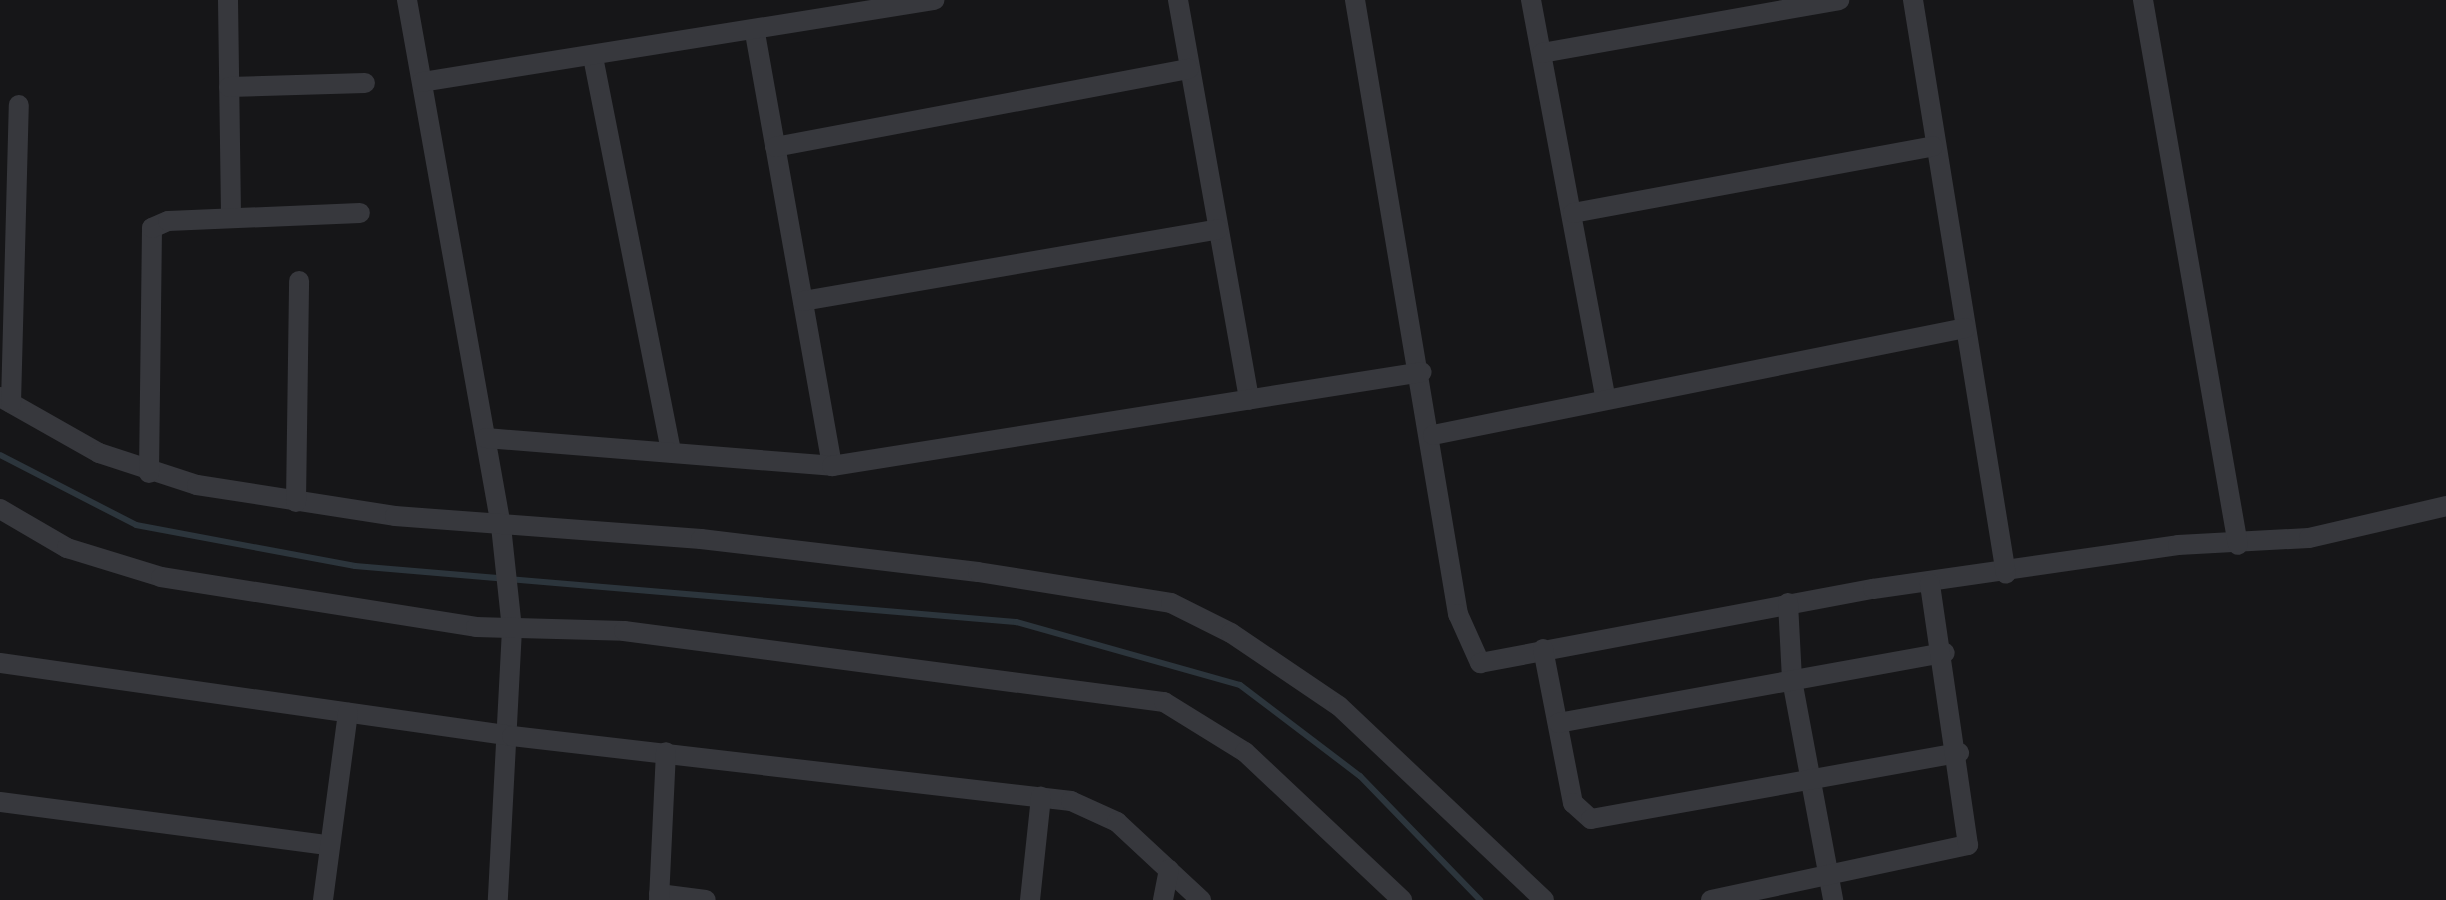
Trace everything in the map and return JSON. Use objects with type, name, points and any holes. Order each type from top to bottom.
[{"type":"street","points":[[228,0],[231,218]]},
{"type":"street","points":[[407,0],[502,531],[512,623],[512,736],[498,900]]},
{"type":"street","points":[[422,82],[755,33],[934,0]]},
{"type":"street","points":[[1178,0],[1249,400]]},
{"type":"street","points":[[1355,0],[1433,435],[1458,614],[1471,653],[1487,663],[1543,649],[1788,603],[2006,574],[2178,545],[2238,545],[2309,538],[2446,506]]},
{"type":"street","points":[[1531,0],[1606,399]]},
{"type":"street","points":[[1542,53],[1839,0]]},
{"type":"street","points":[[1913,0],[1933,146],[2006,574]]},
{"type":"street","points":[[2143,0],[2238,545]]},
{"type":"street","points":[[755,33],[832,466]]},
{"type":"street","points":[[593,57],[671,452]]},
{"type":"street","points":[[775,147],[1189,69]]},
{"type":"street","points":[[229,87],[365,83]]},
{"type":"street","points":[[19,105],[6,400],[149,473],[296,502],[502,531],[701,539],[1109,588],[1171,603],[1218,625],[1339,706],[1544,900]]},
{"type":"street","points":[[1573,213],[1933,146]]},
{"type":"street","points":[[149,473],[148,235],[168,221],[360,213]]},
{"type":"street","points":[[803,301],[1218,229]]},
{"type":"street","points":[[296,502],[299,281]]},
{"type":"street","points":[[1433,435],[1965,328]]},
{"type":"street","points":[[486,438],[832,466],[1422,372]]},
{"type":"street","points":[[0,509],[67,548],[161,577],[512,623],[624,631],[1164,702],[1245,752],[1402,900]]},
{"type":"street","points":[[1711,900],[1968,845],[1945,653],[1930,584]]},
{"type":"street","points":[[1788,603],[1792,680],[1833,900]]},
{"type":"street","points":[[1543,649],[1573,803],[1591,819],[1959,753]]},
{"type":"street","points":[[1558,723],[1945,653]]},
{"type":"street","points":[[0,663],[512,736],[1041,797],[1093,807],[1201,900]]},
{"type":"street","points":[[323,900],[327,845],[348,713]]},
{"type":"street","points":[[666,752],[659,897],[706,900]]},
{"type":"street","points":[[1030,900],[1041,797]]},
{"type":"street","points":[[0,802],[327,845]]},
{"type":"street","points":[[1163,900],[1169,870]]},
{"type":"waterway","points":[[0,455],[136,525],[355,566],[1016,622],[1240,685],[1360,776],[1480,900]]}]
